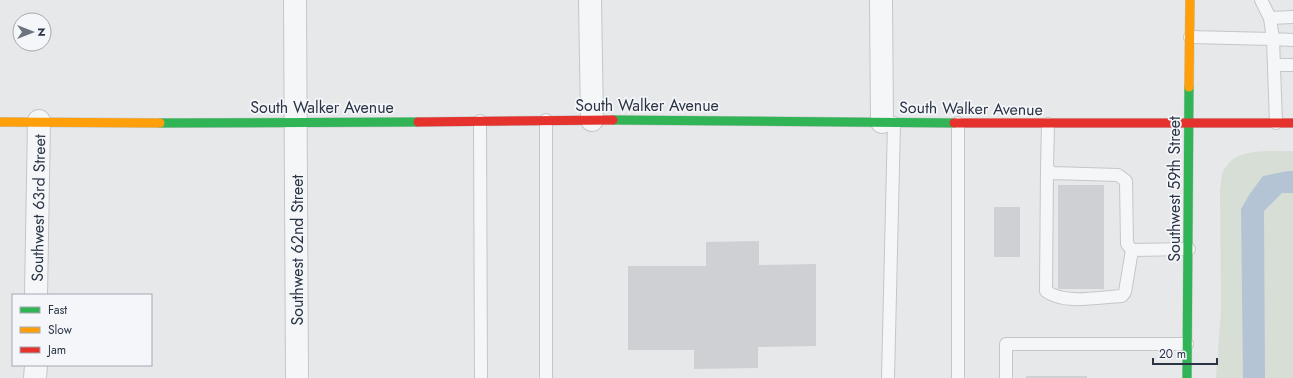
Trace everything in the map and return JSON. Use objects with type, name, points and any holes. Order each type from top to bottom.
[{"type":"main road","name":"Southwest 59th Street","points":[[1187,378],[1190,0]]},
{"type":"main road","name":"South Walker Avenue","points":[[0,122],[592,120],[1048,124],[1293,123]]},
{"type":"street","name":"Southwest 62nd Street","points":[[295,0],[297,378]]},
{"type":"street","points":[[590,0],[592,120]]},
{"type":"street","points":[[881,0],[888,122]]},
{"type":"street","name":"Southwest 63rd Street","points":[[36,294],[39,121]]},
{"type":"street","points":[[35,378],[36,366]]},
{"type":"lane","points":[[1261,0],[1270,18],[1273,39],[1276,123]]},
{"type":"lane","points":[[1270,18],[1293,17]]},
{"type":"lane","points":[[1190,37],[1293,40]]},
{"type":"lane","points":[[1274,65],[1293,66]]},
{"type":"lane","points":[[546,120],[546,378]]},
{"type":"lane","points":[[480,121],[481,378]]},
{"type":"lane","points":[[888,122],[888,378]]},
{"type":"lane","points":[[958,123],[958,378]]},
{"type":"lane","points":[[1047,168],[1052,173],[1118,175],[1126,181],[1127,244],[1132,250],[1125,292],[1122,296],[1073,299],[1051,295],[1046,291],[1047,168],[1048,124]]},
{"type":"lane","points":[[1132,250],[1189,250]]},
{"type":"lane","points":[[1006,378],[1006,344],[1187,344]]},
{"type":"shaded area","points":[[1264,151],[1293,151],[1293,378],[1216,378],[1221,310],[1220,190],[1223,172],[1228,164],[1235,158],[1244,154]]},
{"type":"water","points":[[1293,171],[1293,193],[1282,193],[1264,211],[1265,378],[1243,378],[1241,209],[1263,176]]},
{"type":"building","points":[[1058,185],[1104,185],[1104,289],[1058,289]]},
{"type":"building","points":[[994,207],[1020,207],[1020,257],[994,257]]},
{"type":"building","points":[[759,241],[759,265],[816,264],[816,346],[758,347],[758,368],[694,369],[694,350],[628,350],[628,266],[706,266],[706,242]]},
{"type":"building","points":[[1026,376],[1087,376],[1087,378],[1026,378]]},
{"type":"traffic: fast","points":[[1187,378],[1189,87]]},
{"type":"traffic: fast","points":[[613,120],[954,123]]},
{"type":"traffic: fast","points":[[160,123],[418,122]]},
{"type":"traffic: slow","points":[[1189,87],[1190,0]]},
{"type":"traffic: slow","points":[[0,122],[160,123]]},
{"type":"traffic: jam","points":[[418,122],[613,120]]},
{"type":"traffic: jam","points":[[954,123],[1293,123]]}]
